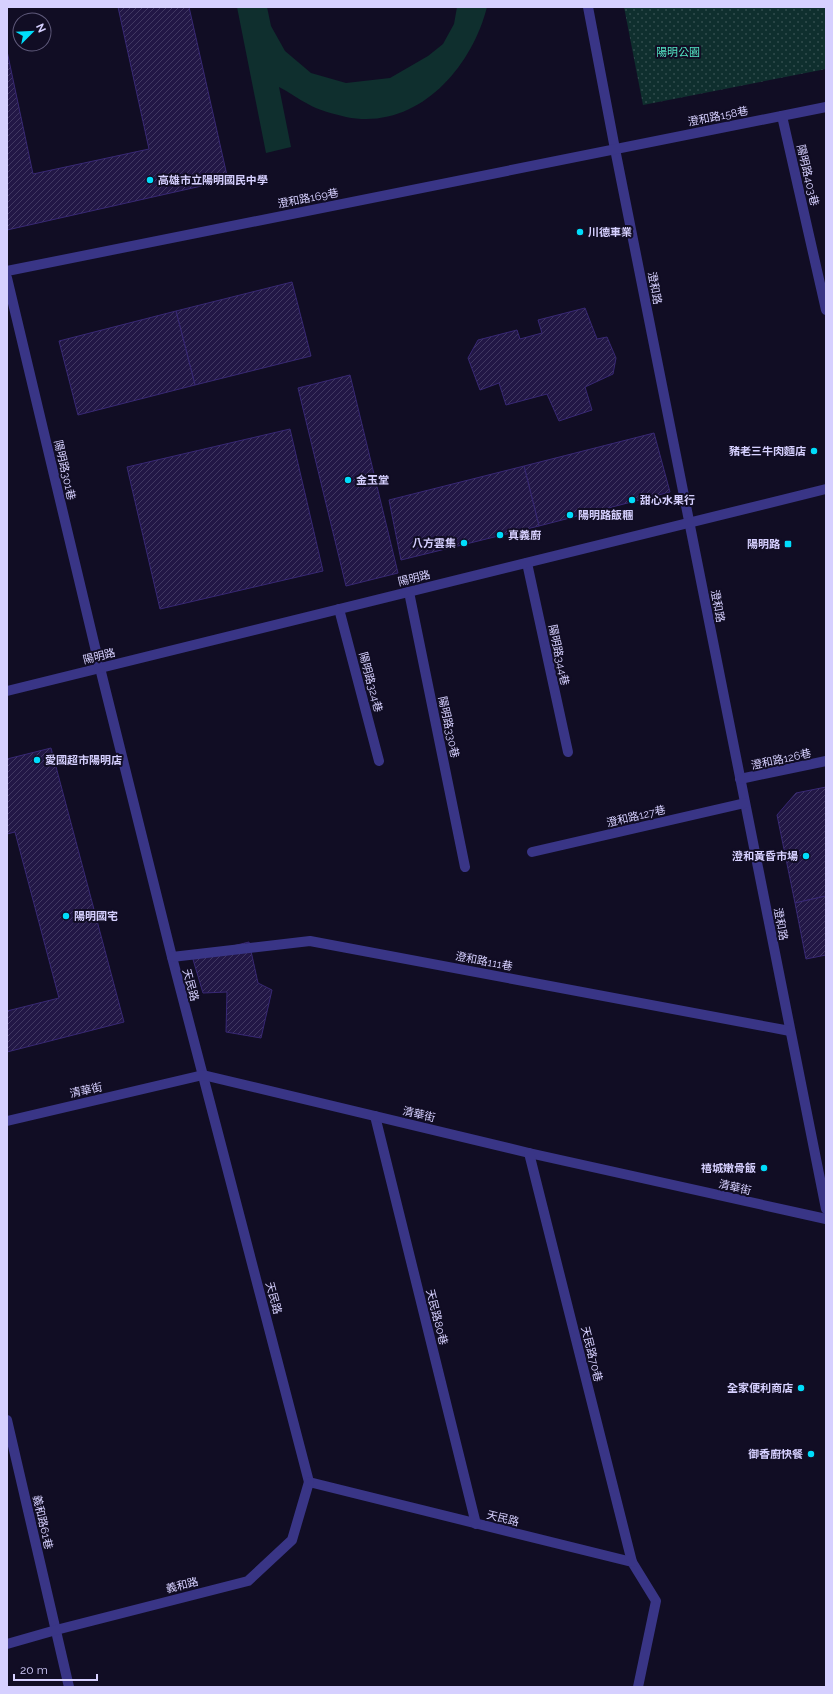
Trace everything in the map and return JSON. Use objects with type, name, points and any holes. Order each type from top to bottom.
[{"type":"street","name":"澄和路","points":[[588,7],[826,1209]]},
{"type":"street","name":"澄和路158巷","points":[[615,149],[826,107]]},
{"type":"street","name":"陽明路403巷","points":[[782,116],[826,310]]},
{"type":"street","name":"澄和路169巷","points":[[7,271],[615,149]]},
{"type":"street","name":"陽明路301巷","points":[[7,278],[100,668]]},
{"type":"street","name":"陽明路","points":[[7,691],[826,489]]},
{"type":"street","name":"陽明路344巷","points":[[527,563],[568,752]]},
{"type":"street","name":"陽明路330巷","points":[[409,592],[465,867]]},
{"type":"street","name":"陽明路324巷","points":[[339,609],[379,761]]},
{"type":"street","name":"天民路","points":[[100,668],[172,958],[310,1482],[632,1562]]},
{"type":"street","name":"澄和路126巷","points":[[740,780],[826,761]]},
{"type":"street","name":"澄和路127巷","points":[[532,852],[745,803]]},
{"type":"street","name":"澄和路111巷","points":[[172,958],[310,941],[790,1031]]},
{"type":"street","name":"清華街","points":[[7,1121],[203,1075],[529,1153],[826,1220]]},
{"type":"street","name":"天民路80巷","points":[[375,1116],[476,1524]]},
{"type":"street","name":"天民路70巷","points":[[529,1153],[632,1562]]},
{"type":"street","name":"義和路61巷","points":[[7,1420],[69,1687]]},
{"type":"street","name":"義和路","points":[[7,1644],[248,1581],[292,1540],[310,1482]]},
{"type":"street","points":[[632,1562],[656,1601],[638,1687]]},
{"type":"green space","points":[[237,7],[267,7],[271,26],[285,51],[311,73],[346,83],[390,78],[428,56],[443,44],[454,24],[457,7],[487,7],[479,30],[468,53],[454,73],[437,91],[417,105],[395,115],[372,119],[346,117],[326,112],[312,106],[279,87],[291,147],[266,153]]},
{"type":"green space","name":"陽明公園","points":[[624,7],[826,7],[826,69],[643,105]]},
{"type":"building","points":[[118,7],[189,7],[228,180],[7,230],[7,51],[33,174],[149,149]]},
{"type":"building","points":[[292,282],[311,356],[195,385],[176,311]]},
{"type":"building","points":[[585,308],[597,339],[607,337],[616,358],[613,374],[585,387],[592,410],[559,421],[547,394],[506,405],[499,383],[480,390],[468,358],[478,340],[517,330],[520,339],[542,333],[538,320]]},
{"type":"building","points":[[176,311],[195,385],[78,415],[59,341]]},
{"type":"building","name":"金玉堂","points":[[350,375],[398,573],[346,586],[298,388]]},
{"type":"building","points":[[290,429],[323,571],[160,609],[127,467]]},
{"type":"building","points":[[654,433],[670,492],[539,526],[524,466]]},
{"type":"building","points":[[524,466],[539,526],[401,560],[389,500]]},
{"type":"building","name":"陽明國宅","points":[[51,748],[124,1022],[7,1052],[7,1011],[59,998],[15,832],[7,834],[7,759]]},
{"type":"building","name":"澄和黃昏市場","points":[[826,787],[826,896],[795,903],[777,815],[796,793]]},
{"type":"building","points":[[826,896],[826,955],[806,959],[795,903]]},
{"type":"building","points":[[249,942],[258,983],[272,990],[261,1038],[226,1032],[227,992],[203,993],[192,956]]},
{"type":"place","name":"高雄市立陽明國民中學","points":[[150,180]]},
{"type":"place","name":"川德車業","points":[[580,232]]},
{"type":"place","name":"豬老三牛肉麵店","points":[[814,451]]},
{"type":"place","name":"金玉堂","points":[[348,480]]},
{"type":"place","name":"甜心水果行","points":[[632,500]]},
{"type":"place","name":"陽明路飯糰","points":[[570,515]]},
{"type":"place","name":"真義廚","points":[[500,535]]},
{"type":"place","name":"八方雲集","points":[[464,543]]},
{"type":"place","name":"陽明路","points":[[788,544]]},
{"type":"place","name":"愛國超市陽明店","points":[[37,760]]},
{"type":"place","name":"澄和黃昏市場","points":[[806,856]]},
{"type":"place","name":"陽明國宅","points":[[66,916]]},
{"type":"place","name":"禧城嫩骨飯","points":[[764,1168]]},
{"type":"place","name":"全家便利商店","points":[[801,1388]]},
{"type":"place","name":"御香廚快餐","points":[[811,1454]]}]
